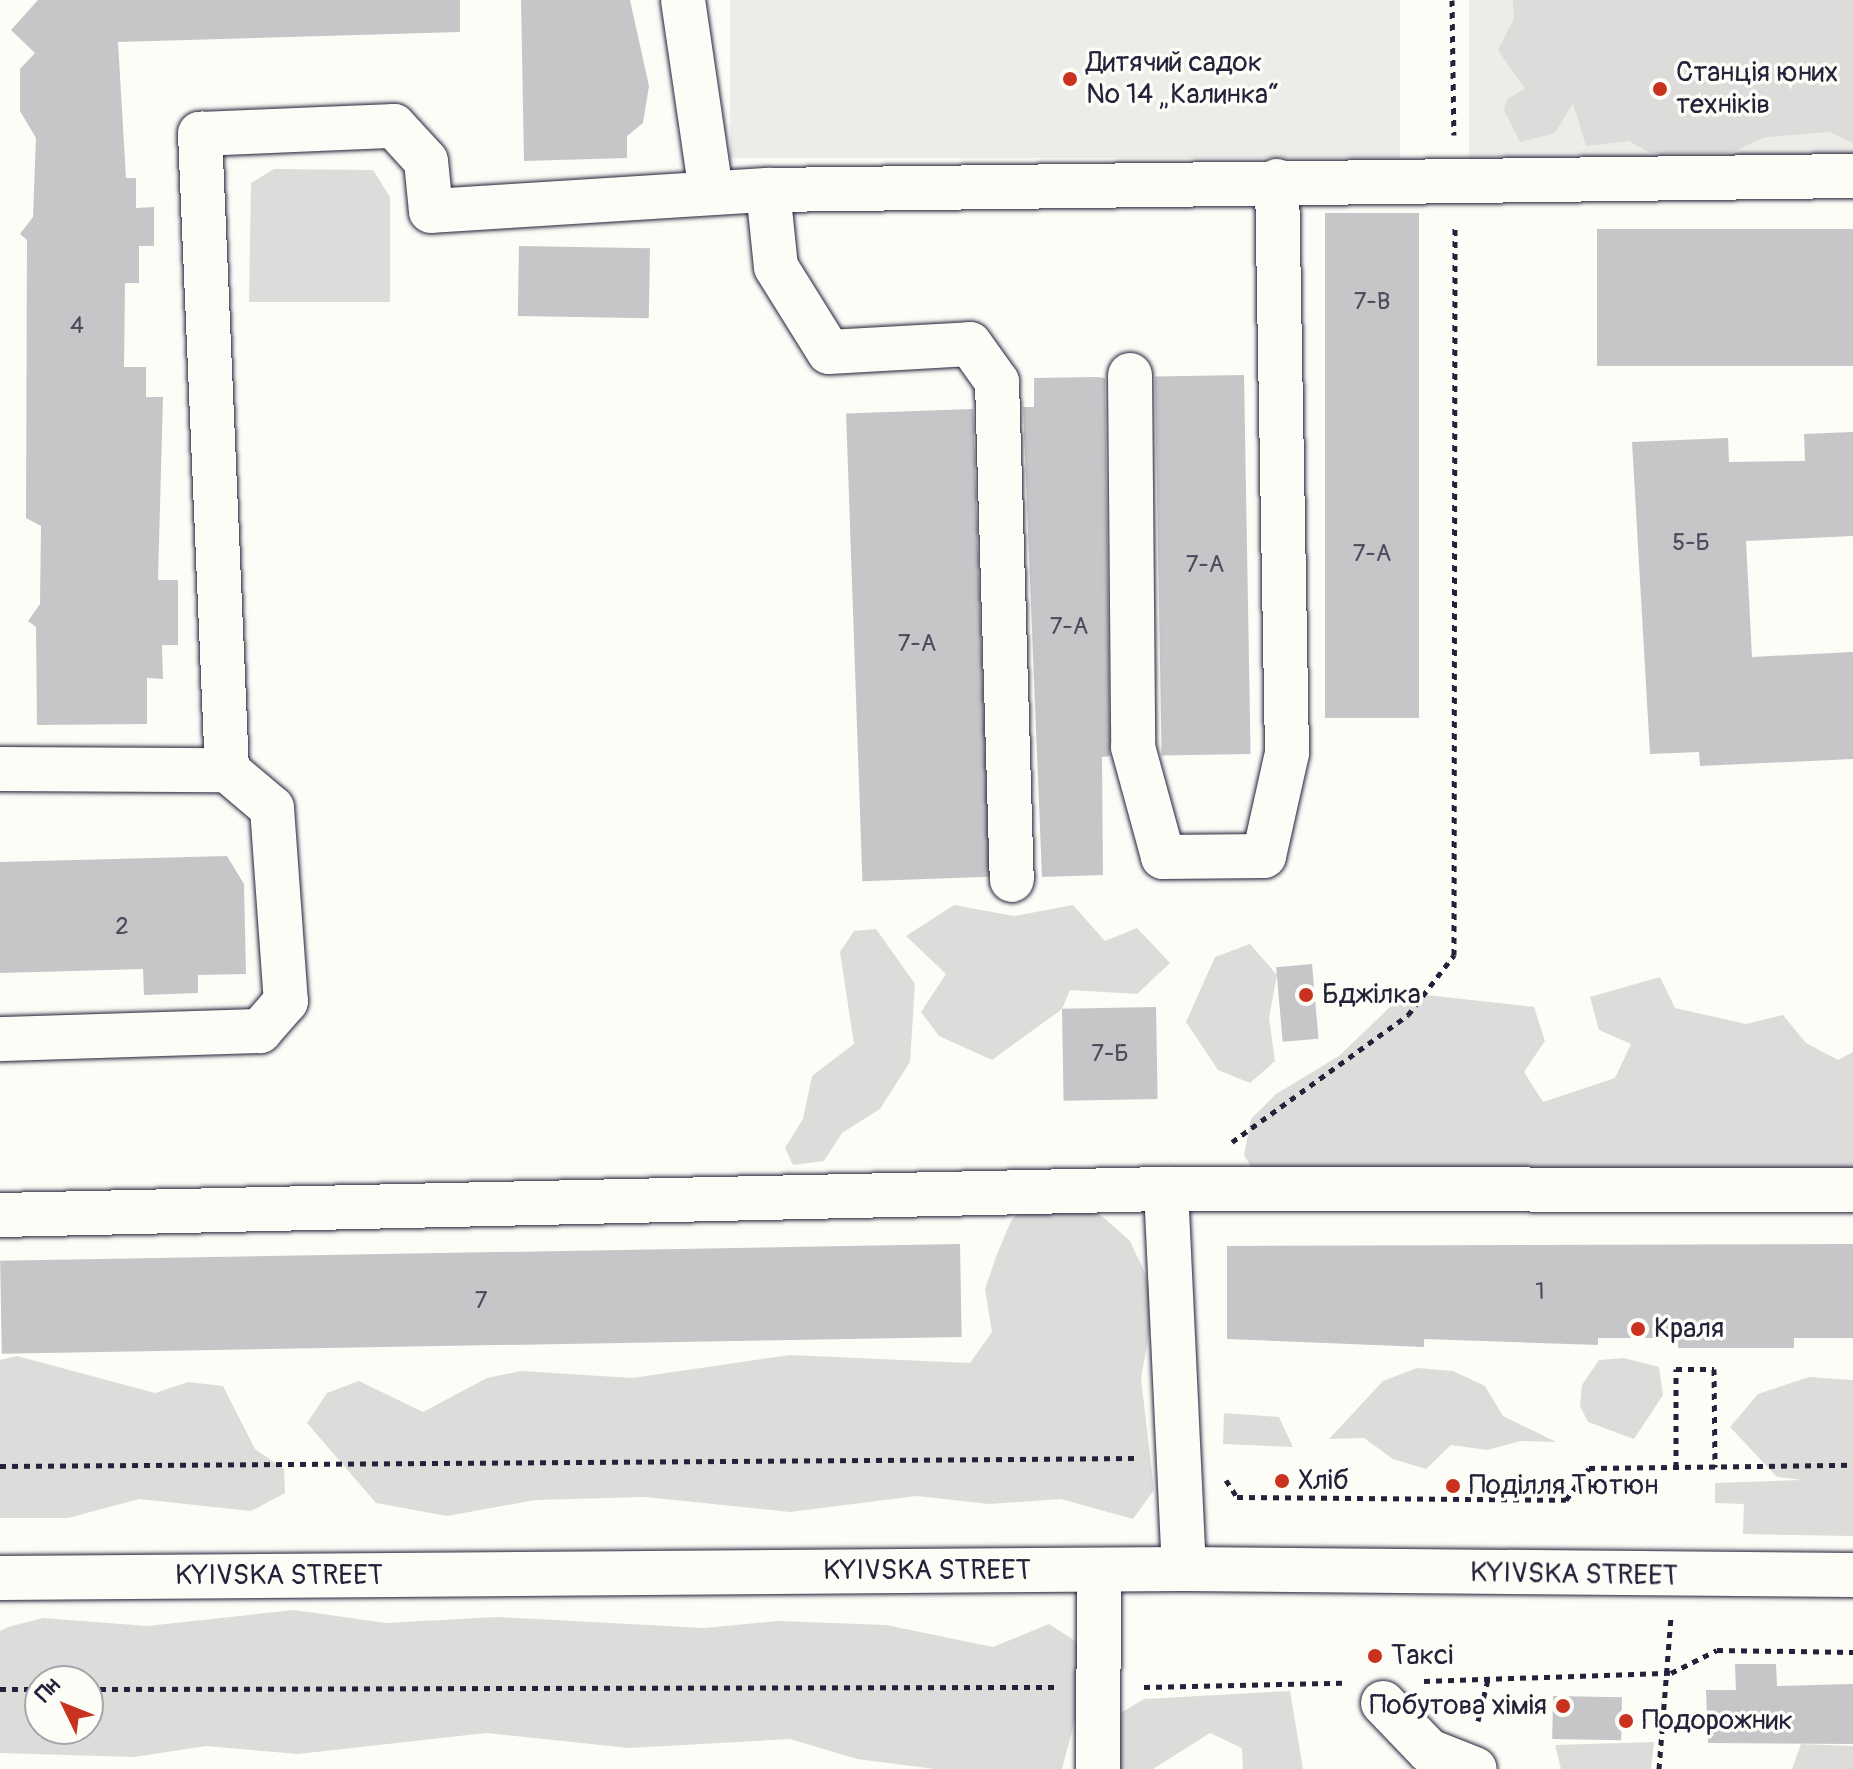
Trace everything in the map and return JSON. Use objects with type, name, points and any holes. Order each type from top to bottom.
[{"type":"main road","points":[[683,0],[711,192]]},
{"type":"main road","points":[[227,770],[200,134],[394,126],[426,161],[431,211],[768,190],[1455,177],[1853,176]]},
{"type":"main road","points":[[1130,375],[1133,747],[1163,857],[1264,856],[1287,753],[1277,181]]},
{"type":"main road","points":[[768,190],[776,267],[829,352],[970,344],[997,382],[1012,880]]},
{"type":"main road","points":[[0,769],[227,770],[272,808],[286,1001],[260,1031],[0,1039]]},
{"type":"main road","points":[[1166,1189],[1184,1569]]},
{"type":"main road","points":[[0,1215],[1166,1189],[1853,1190]]},
{"type":"main road","name":"KYIVSKA STREET","points":[[0,1578],[1184,1569],[1670,1577],[1853,1575]]},
{"type":"main road","points":[[1098,1769],[1099,1570]]},
{"type":"main road","points":[[1380,1689],[1429,1751],[1475,1769]]},
{"type":"path","points":[[1166,1189],[1408,1015],[1454,955],[1455,177],[1452,0]]},
{"type":"path","points":[[1676,1467],[1676,1369],[1714,1369],[1715,1467]]},
{"type":"path","points":[[0,1466],[1179,1458],[1215,1461],[1237,1497],[1566,1500],[1589,1468],[1853,1465]]},
{"type":"path","points":[[1659,1769],[1671,1673],[1670,1577]]},
{"type":"path","points":[[104,1689],[1380,1689],[1671,1673],[1717,1650],[1853,1652]]},
{"type":"path","points":[[0,1689],[24,1689]]},
{"type":"shaded area","name":"Дитячий садок № 14 „Калинка“","points":[[730,0],[1400,0],[1400,158],[730,158]]},
{"type":"shaded area","name":"Станція юних техніків","points":[[1469,0],[1853,0],[1853,192],[1469,192]]},
{"type":"shaded area","name":"Станція юних техніків","points":[[1513,0],[1853,0],[1853,143],[1830,132],[1766,137],[1730,153],[1650,153],[1629,141],[1586,146],[1573,103],[1555,133],[1520,142],[1504,110],[1507,99],[1525,89],[1498,50],[1514,18]]},
{"type":"shaded area","points":[[274,169],[373,170],[390,197],[390,302],[249,302],[251,183]]},
{"type":"shaded area","points":[[954,905],[1014,916],[1073,905],[1105,941],[1137,928],[1170,963],[1137,994],[1070,990],[1062,1009],[992,1060],[939,1036],[921,1012],[946,974],[906,936]]},
{"type":"shaded area","points":[[876,929],[915,984],[910,1062],[880,1109],[842,1133],[824,1161],[793,1165],[785,1148],[803,1119],[812,1076],[854,1044],[840,952],[854,931]]},
{"type":"shaded area","points":[[1250,944],[1277,975],[1269,1018],[1275,1061],[1250,1083],[1218,1070],[1186,1022],[1215,957]]},
{"type":"shaded area","points":[[1660,977],[1675,1008],[1746,1024],[1783,1015],[1806,1043],[1838,1060],[1853,1052],[1853,1195],[1262,1185],[1244,1155],[1251,1119],[1276,1094],[1339,1056],[1391,1006],[1426,995],[1534,1007],[1545,1041],[1524,1072],[1543,1102],[1615,1078],[1631,1044],[1599,1030],[1590,997]]},
{"type":"shaded area","points":[[1036,1193],[1072,1198],[1103,1217],[1130,1241],[1145,1273],[1154,1308],[1141,1378],[1154,1490],[1133,1519],[1061,1499],[989,1504],[917,1496],[790,1512],[645,1497],[535,1500],[447,1516],[376,1503],[307,1423],[327,1393],[359,1381],[423,1412],[487,1378],[521,1371],[632,1378],[790,1355],[970,1363],[992,1332],[985,1289],[997,1254],[1011,1221]]},
{"type":"shaded area","points":[[17,1356],[155,1393],[188,1382],[223,1386],[255,1449],[284,1469],[285,1493],[251,1511],[139,1499],[68,1518],[0,1518],[0,1360]]},
{"type":"shaded area","points":[[1624,1358],[1659,1367],[1663,1395],[1634,1439],[1588,1422],[1580,1406],[1582,1385],[1599,1360]]},
{"type":"shaded area","points":[[1417,1368],[1453,1371],[1485,1386],[1503,1416],[1556,1442],[1521,1441],[1487,1450],[1451,1445],[1426,1469],[1393,1459],[1364,1438],[1329,1439],[1383,1381]]},
{"type":"shaded area","points":[[1809,1377],[1853,1380],[1853,1536],[1743,1534],[1744,1504],[1715,1503],[1715,1483],[1802,1480],[1777,1477],[1730,1427],[1758,1394]]},
{"type":"shaded area","points":[[1224,1413],[1279,1417],[1293,1447],[1223,1444]]},
{"type":"shaded area","points":[[294,1610],[386,1623],[497,1617],[704,1628],[778,1621],[886,1625],[993,1647],[1049,1624],[1080,1644],[1076,1716],[1062,1769],[935,1769],[857,1759],[790,1739],[629,1748],[486,1733],[298,1754],[206,1746],[134,1757],[0,1753],[0,1631],[43,1618],[147,1626]]},
{"type":"shaded area","points":[[1290,1691],[1303,1769],[1243,1769],[1242,1748],[1210,1733],[1153,1769],[1108,1769],[1114,1717],[1144,1699]]},
{"type":"shaded area","points":[[1654,1742],[1651,1769],[1561,1769],[1555,1745]]},
{"type":"shaded area","points":[[1801,1744],[1853,1746],[1853,1769],[1792,1769]]},
{"type":"building","points":[[38,0],[460,0],[460,32],[118,42],[126,178],[136,178],[136,208],[154,207],[154,246],[139,246],[139,283],[125,283],[124,367],[146,367],[146,397],[163,397],[158,580],[178,580],[178,645],[162,645],[163,679],[147,678],[147,724],[37,725],[36,627],[28,621],[40,604],[41,526],[26,518],[27,240],[20,234],[33,217],[36,138],[20,111],[20,69],[35,53],[11,30]]},
{"type":"building","points":[[521,0],[630,0],[649,86],[643,123],[627,136],[627,158],[524,161]]},
{"type":"building","points":[[1325,213],[1419,213],[1419,718],[1325,718]]},
{"type":"building","points":[[1597,229],[1853,229],[1853,366],[1597,366]]},
{"type":"building","points":[[519,246],[650,248],[649,318],[518,316]]},
{"type":"building","points":[[1244,375],[1251,754],[1162,755],[1155,377]]},
{"type":"building","points":[[1034,378],[1105,378],[1110,756],[1102,757],[1103,875],[1042,877],[1023,407],[1034,407]]},
{"type":"building","points":[[973,409],[989,877],[862,881],[846,413]]},
{"type":"building","points":[[1853,432],[1853,536],[1746,541],[1752,657],[1853,652],[1853,759],[1700,766],[1699,752],[1650,754],[1632,442],[1728,438],[1729,462],[1805,461],[1804,434]]},
{"type":"building","points":[[227,856],[244,884],[246,974],[198,975],[198,993],[144,995],[143,969],[0,973],[0,862]]},
{"type":"building","points":[[1312,964],[1319,1039],[1283,1042],[1276,967]]},
{"type":"building","points":[[1156,1007],[1158,1099],[1064,1101],[1062,1009]]},
{"type":"building","points":[[960,1244],[962,1337],[2,1354],[0,1261]]},
{"type":"building","points":[[1853,1244],[1853,1338],[1794,1338],[1794,1348],[1678,1348],[1678,1338],[1598,1338],[1598,1345],[1424,1339],[1424,1347],[1227,1339],[1227,1246]]},
{"type":"building","points":[[1735,1664],[1776,1664],[1777,1686],[1853,1684],[1853,1744],[1708,1743],[1706,1690],[1736,1690]]},
{"type":"building","points":[[1553,1696],[1622,1697],[1621,1740],[1552,1739]]},
{"type":"place","name":"Дитячий садок № 14 „Калинка“","points":[[1070,79]]},
{"type":"place","name":"Станція юних техніків","points":[[1660,89]]},
{"type":"place","name":"Бджілка","points":[[1306,995]]},
{"type":"place","name":"Краля","points":[[1638,1329]]},
{"type":"place","name":"Хліб","points":[[1282,1481]]},
{"type":"place","name":"Поділля Тютюн","points":[[1453,1486]]},
{"type":"place","name":"Таксі","points":[[1375,1656]]},
{"type":"place","name":"Побутова хімія","points":[[1563,1706]]},
{"type":"place","name":"Подорожник","points":[[1626,1721]]}]
